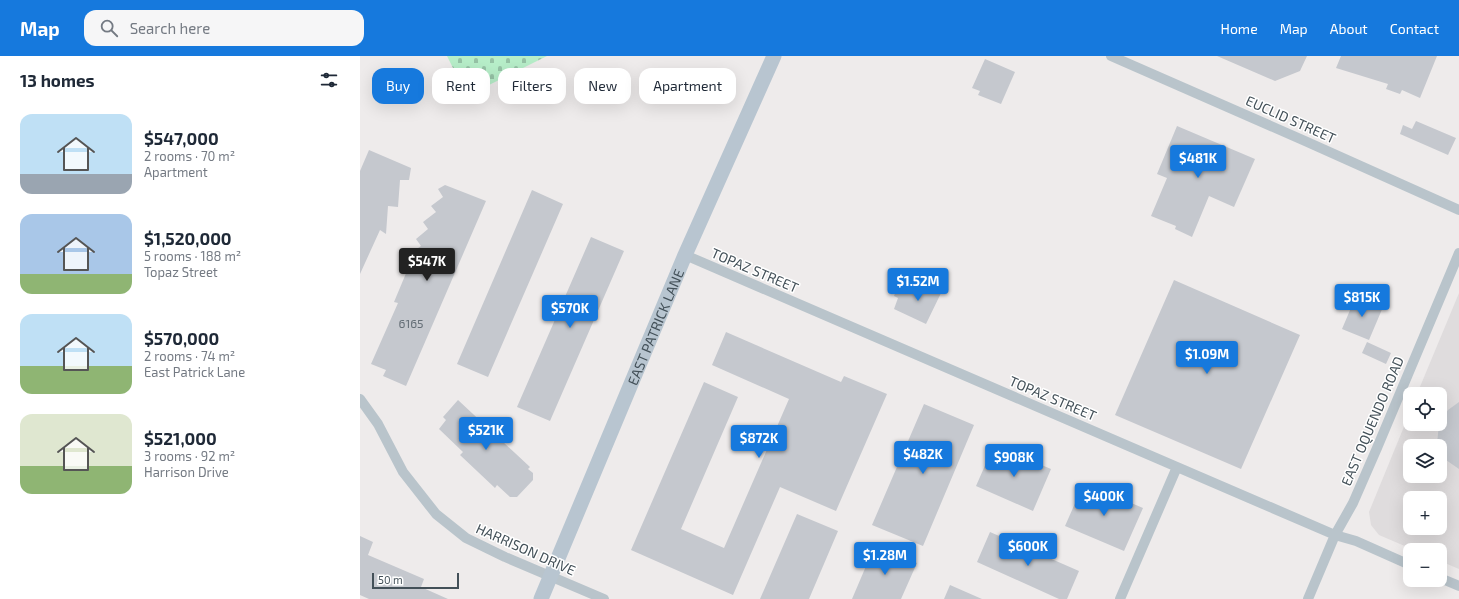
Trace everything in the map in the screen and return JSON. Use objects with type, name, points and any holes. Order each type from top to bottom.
[{"type":"main road","name":"EAST PATRICK LANE","points":[[541,599],[685,255],[774,56]]},
{"type":"street","name":"EUCLID STREET","points":[[1111,56],[1459,210]]},
{"type":"street","name":"EAST OQUENDO ROAD","points":[[1308,599],[1336,535],[1359,489],[1459,253]]},
{"type":"street","name":"TOPAZ STREET","points":[[685,255],[1336,535],[1403,562]]},
{"type":"street","name":"HARRISON DRIVE","points":[[360,399],[378,424],[403,472],[436,514],[466,538],[505,557],[604,599]]},
{"type":"street","points":[[1120,599],[1177,467]]},
{"type":"street","points":[[1447,581],[1459,586]]},
{"type":"shaded area","points":[[1459,293],[1459,569],[1447,564],[1447,543],[1403,543],[1403,545],[1379,535],[1371,525],[1369,512],[1403,429],[1403,431],[1447,431],[1447,387],[1420,387]]},
{"type":"green space","points":[[447,56],[547,56],[523,68],[498,68],[498,80],[490,84],[490,68],[453,68]]},
{"type":"building","points":[[1217,56],[1307,56],[1300,71],[1275,81]]},
{"type":"building","points":[[1341,56],[1437,56],[1420,98],[1402,90],[1400,94],[1386,89],[1388,84],[1336,68]]},
{"type":"building","points":[[985,59],[1015,72],[1001,104],[978,95],[980,91],[972,88]]},
{"type":"building","points":[[1416,121],[1456,138],[1448,155],[1400,134],[1403,125],[1412,129]]},
{"type":"building","points":[[1177,126],[1255,159],[1234,207],[1209,196],[1192,237],[1175,229],[1176,226],[1151,216],[1167,178],[1157,174]]},
{"type":"building","points":[[369,150],[411,168],[409,180],[400,180],[398,207],[388,206],[386,234],[380,230],[360,274],[360,171]]},
{"type":"building","points":[[445,185],[486,201],[406,386],[383,376],[386,370],[371,364],[398,303],[394,302],[412,259],[408,255],[421,246],[416,239],[428,229],[423,222],[436,212],[431,206],[443,197],[438,189]]},
{"type":"building","points":[[532,190],[563,204],[488,377],[457,364]]},
{"type":"building","points":[[591,237],[624,251],[550,421],[517,407]]},
{"type":"building","points":[[1174,280],[1300,335],[1241,469],[1115,415]]},
{"type":"building","points":[[922,282],[942,291],[926,324],[894,309],[898,298],[894,296],[897,288],[916,295]]},
{"type":"building","points":[[1356,296],[1383,307],[1369,340],[1342,329]]},
{"type":"building","points":[[726,332],[841,382],[844,376],[887,394],[836,511],[780,487],[733,595],[631,550],[704,382],[738,397],[681,529],[724,548],[789,399],[712,365]]},
{"type":"building","points":[[1367,342],[1391,353],[1386,364],[1362,353]]},
{"type":"building","points":[[458,400],[530,467],[528,469],[533,473],[533,480],[517,497],[510,497],[497,485],[495,488],[460,455],[463,452],[439,429],[446,420],[443,417]]},
{"type":"building","points":[[1459,402],[1459,469],[1447,461],[1447,439],[1438,439],[1438,431],[1447,431],[1448,410]]},
{"type":"building","points":[[924,404],[974,425],[923,546],[872,525]]},
{"type":"building","points":[[994,445],[1051,469],[1033,511],[976,486]]},
{"type":"building","points":[[1084,483],[1143,508],[1124,551],[1065,526]]},
{"type":"building","points":[[797,514],[838,531],[809,599],[760,599]]},
{"type":"building","points":[[990,532],[1079,571],[1067,599],[1059,599],[977,562]]},
{"type":"building","points":[[360,536],[373,542],[368,555],[424,579],[421,587],[448,599],[369,599],[360,595]]},
{"type":"building","points":[[875,545],[917,563],[901,599],[852,599]]},
{"type":"building","points":[[950,585],[982,599],[944,599]]}]
